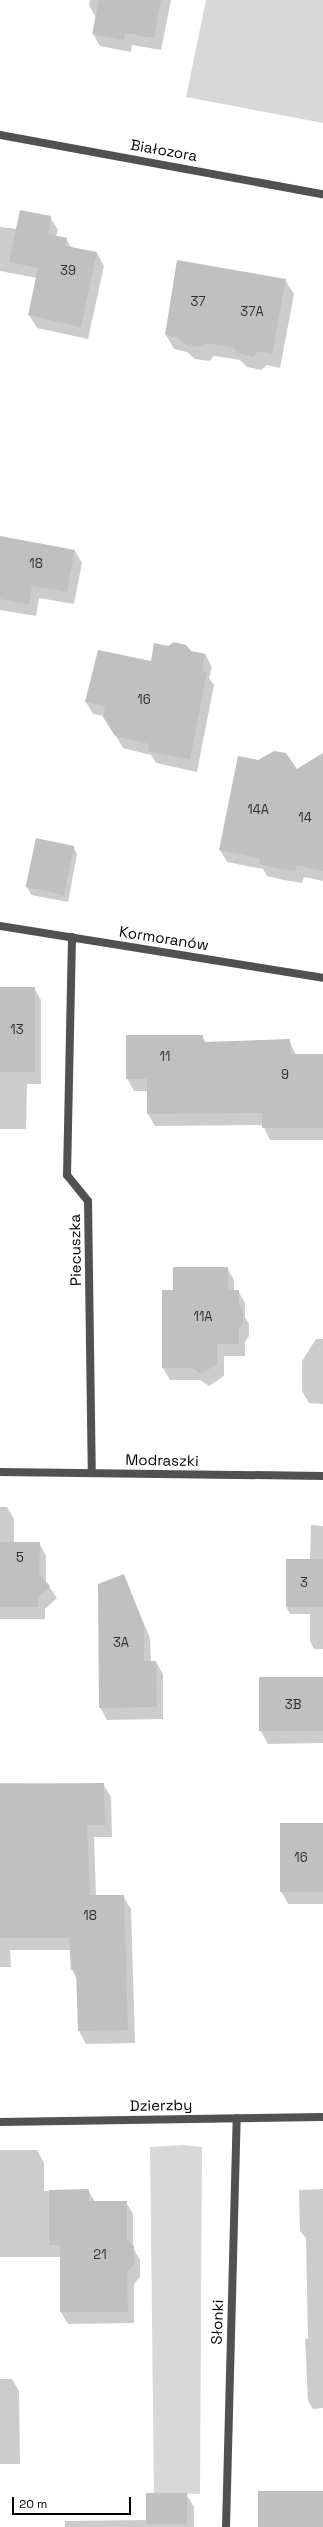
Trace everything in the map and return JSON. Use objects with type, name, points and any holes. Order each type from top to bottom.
[{"type":"street","name":"Białozora","points":[[0,134],[323,194]]},
{"type":"street","name":"Kormoranów","points":[[0,926],[323,978]]},
{"type":"street","name":"Piecuszka","points":[[72,937],[67,1175],[88,1201],[92,1473]]},
{"type":"street","name":"Modraszki","points":[[0,1472],[323,1476]]},
{"type":"street","name":"Dzierzby","points":[[0,2122],[323,2117]]},
{"type":"street","name":"Słonki","points":[[226,2527],[237,2118]]},
{"type":"shaded area","points":[[206,0],[323,0],[323,123],[186,97]]},
{"type":"shaded area","points":[[184,2145],[202,2147],[200,2494],[154,2493],[150,2147]]},
{"type":"building","points":[[99,0],[161,0],[154,38],[125,33],[124,40],[92,34]]},
{"type":"building","points":[[20,210],[51,216],[48,234],[67,238],[65,246],[97,252],[81,327],[28,315],[38,268],[9,262]]},
{"type":"building","points":[[177,260],[286,279],[272,354],[259,351],[253,357],[238,353],[231,347],[206,343],[201,347],[186,345],[178,338],[165,335]]},
{"type":"building","points":[[0,536],[75,550],[67,592],[32,586],[29,604],[0,599]]},
{"type":"building","points":[[174,642],[186,645],[191,651],[205,654],[202,671],[207,672],[190,760],[148,751],[149,744],[115,736],[103,717],[105,706],[85,702],[98,650],[151,661],[154,643],[168,646]]},
{"type":"building","points":[[274,751],[286,753],[297,769],[323,753],[323,871],[297,865],[295,871],[276,868],[259,864],[260,858],[219,850],[238,756],[258,760]]},
{"type":"building","points":[[36,838],[74,846],[64,895],[26,887]]},
{"type":"building","points":[[0,987],[35,987],[35,1072],[0,1072]]},
{"type":"building","points":[[126,1035],[203,1035],[203,1042],[290,1039],[291,1054],[323,1054],[323,1128],[262,1128],[262,1113],[147,1114],[147,1079],[126,1079]]},
{"type":"building","points":[[173,1267],[228,1267],[228,1290],[239,1290],[239,1305],[243,1311],[243,1323],[239,1329],[239,1344],[217,1344],[217,1364],[201,1374],[192,1368],[162,1368],[162,1290],[173,1290]]},
{"type":"building","points":[[0,1542],[40,1542],[39,1574],[50,1586],[39,1597],[38,1607],[0,1607]]},
{"type":"building","points":[[286,1559],[323,1559],[323,1607],[286,1607]]},
{"type":"building","points":[[124,1574],[144,1625],[144,1661],[156,1661],[157,1707],[99,1708],[98,1584]]},
{"type":"building","points":[[259,1677],[323,1677],[323,1731],[259,1731]]},
{"type":"building","points":[[104,1783],[105,1825],[87,1825],[90,1895],[124,1895],[128,2030],[78,2031],[76,1970],[71,1970],[69,1938],[0,1938],[0,1784]]},
{"type":"building","points":[[280,1823],[323,1823],[323,1892],[280,1892]]},
{"type":"building","points":[[89,2189],[89,2201],[127,2201],[127,2240],[134,2246],[134,2264],[127,2272],[128,2312],[60,2312],[60,2245],[49,2245],[49,2190]]},
{"type":"building","points":[[258,2491],[323,2491],[323,2527],[258,2527]]},
{"type":"building","points":[[146,2493],[187,2493],[187,2524],[146,2524]]}]
